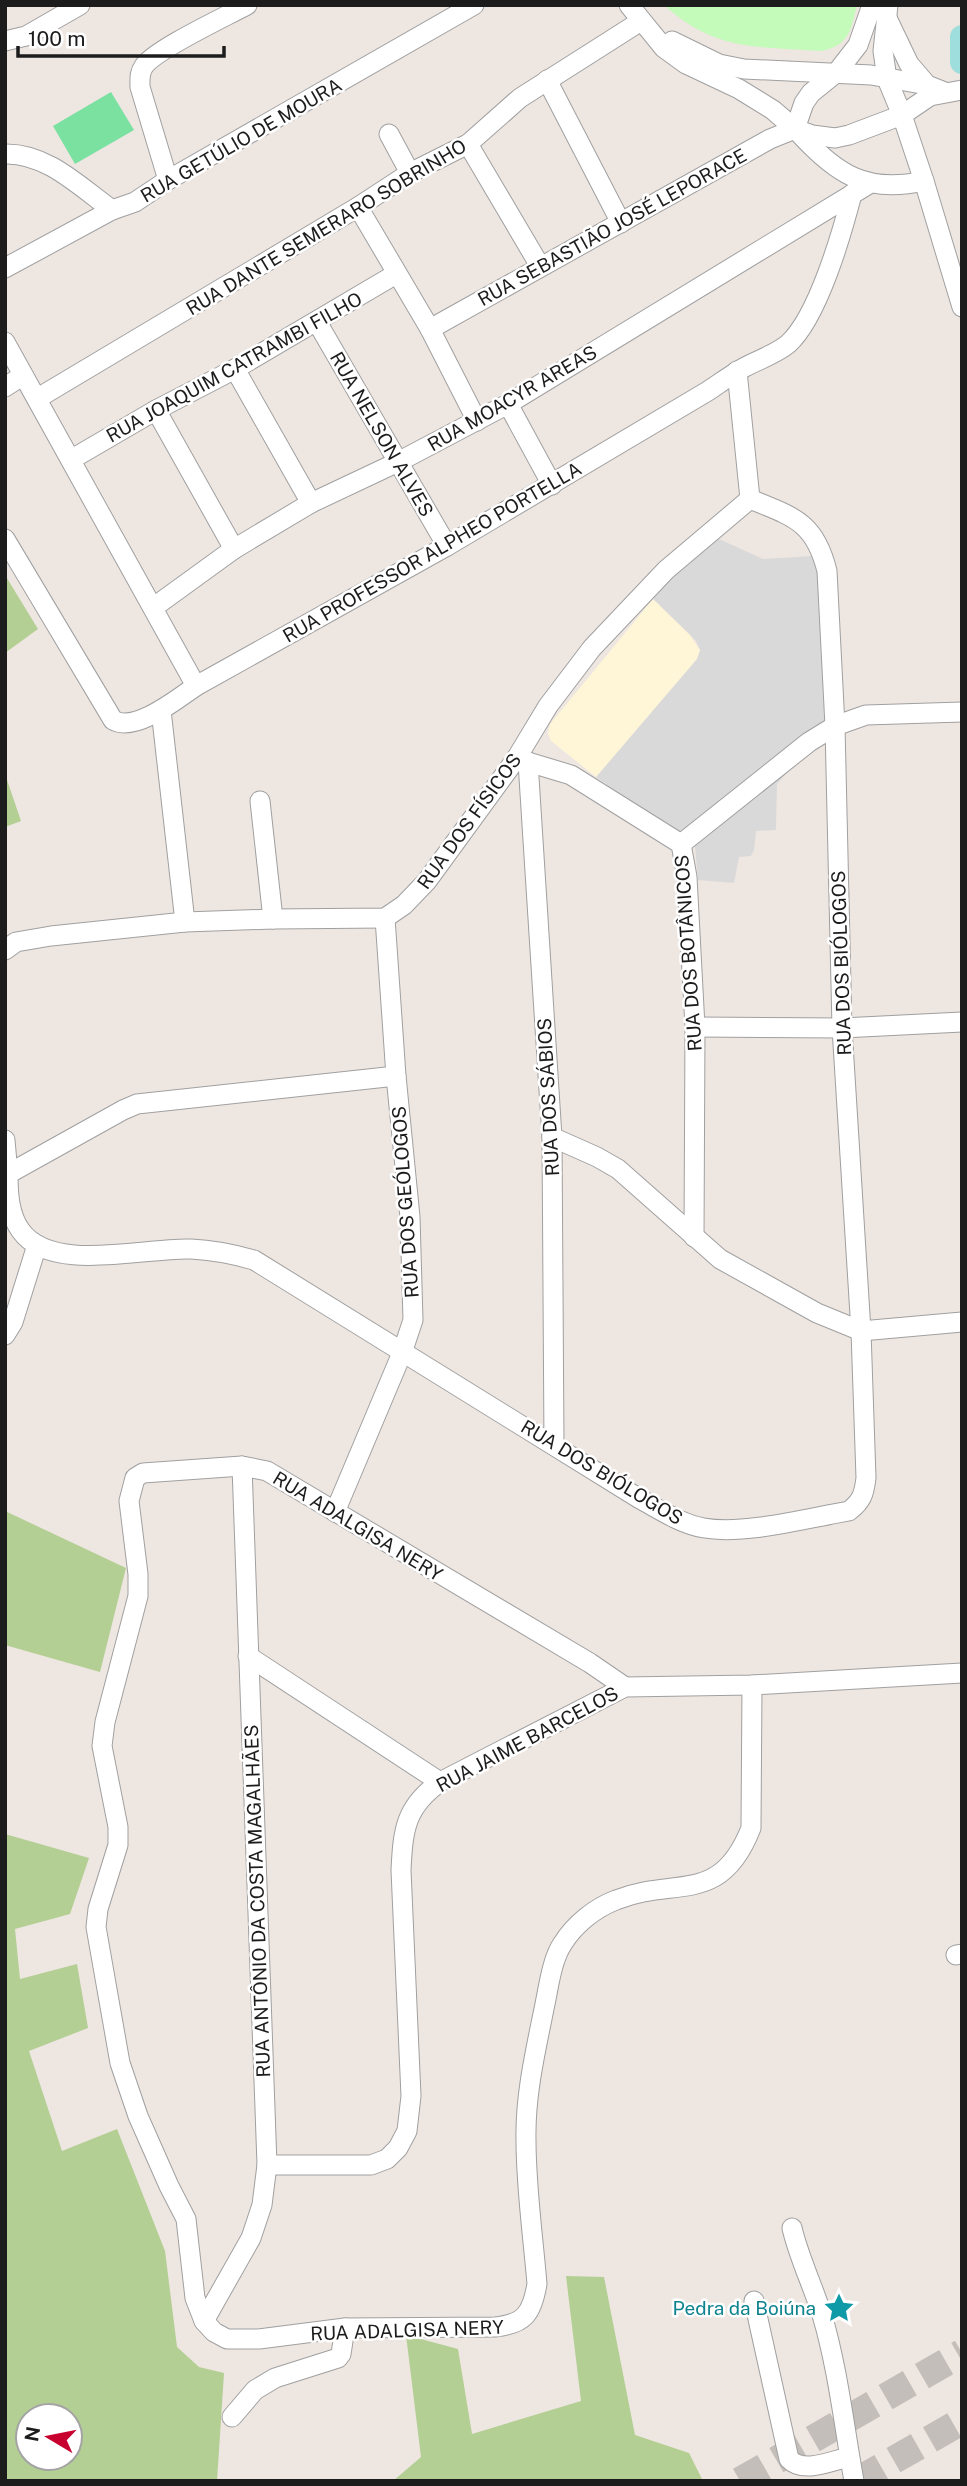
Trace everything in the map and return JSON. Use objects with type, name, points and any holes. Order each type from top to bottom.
[{"type":"street","points":[[5,41],[26,36],[80,5]]},
{"type":"street","points":[[168,180],[139,76],[144,66],[158,53],[247,5]]},
{"type":"street","name":"RUA GETÚLIO DE MOURA","points":[[5,268],[112,210],[146,195],[464,8]]},
{"type":"street","points":[[795,129],[803,103],[837,72],[882,9]]},
{"type":"street","points":[[882,9],[887,79],[924,181],[962,307]]},
{"type":"street","points":[[882,9],[909,64],[927,85]]},
{"type":"street","points":[[639,18],[693,52],[719,64],[761,71],[871,75],[955,91]]},
{"type":"street","points":[[639,18],[664,48],[686,64],[757,99],[795,129],[832,165],[850,177],[860,189],[924,181]]},
{"type":"street","name":"RUA DANTE SEMERARO SOBRINHO","points":[[38,398],[358,207],[410,173],[468,144],[520,98],[639,18]]},
{"type":"street","points":[[547,80],[621,223]]},
{"type":"street","points":[[795,129],[835,138],[849,135],[902,115],[930,96],[955,91]]},
{"type":"street","name":"RUA SEBASTIÃO JOSÉ LEPORACE","points":[[430,329],[770,139],[795,129]]},
{"type":"street","points":[[389,134],[410,173]]},
{"type":"street","points":[[468,144],[540,266]]},
{"type":"street","points":[[5,154],[23,155],[46,163],[112,210]]},
{"type":"street","name":"RUA PROFESSOR ALPHEO PORTELLA","points":[[5,539],[113,720],[128,724],[161,710],[195,686],[447,546],[708,391],[737,371],[787,345],[800,329],[823,282],[860,189]]},
{"type":"street","name":"RUA MOACYR AREAS","points":[[154,607],[234,549],[311,503],[398,462],[508,404],[860,189]]},
{"type":"street","points":[[358,207],[430,329],[477,421]]},
{"type":"street","name":"RUA JOAQUIM CATRAMBI FILHO","points":[[72,459],[156,410],[235,369],[396,274]]},
{"type":"street","name":"RUA NELSON ALVES","points":[[317,322],[447,546]]},
{"type":"street","points":[[5,342],[154,607],[195,686]]},
{"type":"street","points":[[235,369],[311,503]]},
{"type":"street","points":[[737,371],[750,499]]},
{"type":"street","points":[[5,387],[22,376]]},
{"type":"street","points":[[508,404],[552,485]]},
{"type":"street","points":[[156,410],[234,549]]},
{"type":"street","name":"RUA DOS BIÓLOGOS","points":[[37,1245],[54,1252],[84,1256],[189,1249],[225,1252],[254,1260],[640,1499],[689,1524],[706,1529],[742,1529],[849,1511],[864,1496],[866,1478],[861,1331],[842,1028],[835,726],[827,571],[821,548],[808,530],[797,520],[750,499]]},
{"type":"street","name":"RUA DOS FÍSICOS","points":[[385,918],[404,905],[427,881],[522,760],[548,706],[592,648],[666,569],[750,499]]},
{"type":"street","points":[[161,710],[185,922]]},
{"type":"street","points":[[681,845],[809,742],[835,726],[866,715],[962,712]]},
{"type":"street","name":"RUA DOS BOTÂNICOS","points":[[522,760],[570,775],[681,845],[687,877],[695,1027],[694,1237]]},
{"type":"street","name":"RUA DOS SÁBIOS","points":[[522,760],[552,1137],[554,1444]]},
{"type":"street","points":[[260,802],[273,919]]},
{"type":"street","points":[[5,950],[16,942],[51,936],[185,922],[385,918]]},
{"type":"street","name":"RUA DOS GEÓLOGOS","points":[[335,1512],[402,1353],[413,1320],[410,1217],[396,1076],[385,918]]},
{"type":"street","points":[[695,1027],[842,1028],[962,1022]]},
{"type":"street","points":[[8,1174],[137,1104],[396,1076]]},
{"type":"street","points":[[552,1137],[618,1168],[694,1237],[729,1264],[817,1313],[861,1331],[962,1322]]},
{"type":"street","points":[[5,1140],[7,1198],[21,1232],[37,1245],[13,1322],[5,1335]]},
{"type":"street","name":"RUA ADALGISA NERY","points":[[625,1688],[590,1663],[267,1471],[242,1466],[143,1473],[135,1478],[129,1501],[138,1596],[105,1722],[102,1746],[118,1836],[115,1855],[98,1909],[96,1927],[120,2063],[138,2116],[186,2219],[195,2298],[204,2321],[214,2332],[227,2339],[259,2339],[345,2328],[495,2327],[513,2325],[526,2315],[534,2300],[537,2284],[526,2140],[531,2069],[551,1976],[561,1944],[595,1910],[616,1899],[704,1883],[720,1873],[743,1850],[751,1828],[751,1685]]},
{"type":"street","name":"RUA ANTÔNIO DA COSTA MAGALHÃES","points":[[204,2321],[251,2238],[262,2205],[267,2165],[242,1466]]},
{"type":"street","points":[[248,1656],[440,1782]]},
{"type":"street","name":"RUA JAIME BARCELOS","points":[[267,2165],[371,2165],[387,2159],[398,2148],[407,2132],[411,2096],[401,1870],[403,1833],[412,1808],[426,1792],[440,1782],[625,1688],[751,1685],[962,1673]]},
{"type":"street","points":[[792,2228],[796,2246],[822,2314],[854,2481]]},
{"type":"street","points":[[754,2301],[789,2459],[796,2466],[804,2467],[849,2457]]},
{"type":"street","points":[[232,2417],[255,2390],[275,2378],[338,2358],[345,2328]]},
{"type":"shaded area","points":[[719,539],[763,559],[813,556],[819,563],[826,703],[823,732],[777,784],[776,830],[756,831],[754,850],[751,856],[739,857],[734,883],[698,880],[695,846],[596,777],[696,659],[700,650],[696,641],[653,599],[674,572]]},
{"type":"shaded area","points":[[653,599],[690,635],[700,650],[697,659],[596,777],[551,741],[548,734],[550,724]]},
{"type":"green space","points":[[664,5],[857,5],[847,36],[838,45],[821,51],[756,47],[719,39],[683,20]]},
{"type":"green space","points":[[111,92],[134,130],[75,164],[53,126]]},
{"type":"green space","points":[[5,575],[38,629],[5,653]]},
{"type":"green space","points":[[5,774],[21,821],[5,827]]},
{"type":"green space","points":[[5,1511],[126,1568],[100,1672],[5,1645]]},
{"type":"green space","points":[[5,1834],[89,1858],[70,1914],[15,1929],[20,1979],[77,1964],[88,2028],[29,2051],[62,2151],[117,2129],[165,2251],[177,2347],[199,2367],[224,2373],[217,2481],[5,2481]]},
{"type":"green space","points":[[566,2276],[604,2277],[635,2435],[689,2453],[703,2481],[393,2481],[421,2457],[406,2335],[458,2349],[472,2434],[581,2401]]},
{"type":"waterway","points":[[962,37],[962,62]]},
{"type":"tunnel","points":[[740,2481],[962,2353]]},
{"type":"tunnel","points":[[857,2481],[962,2421]]},
{"type":"place","name":"Pedra da Boiúna","points":[[839,2308]]}]
